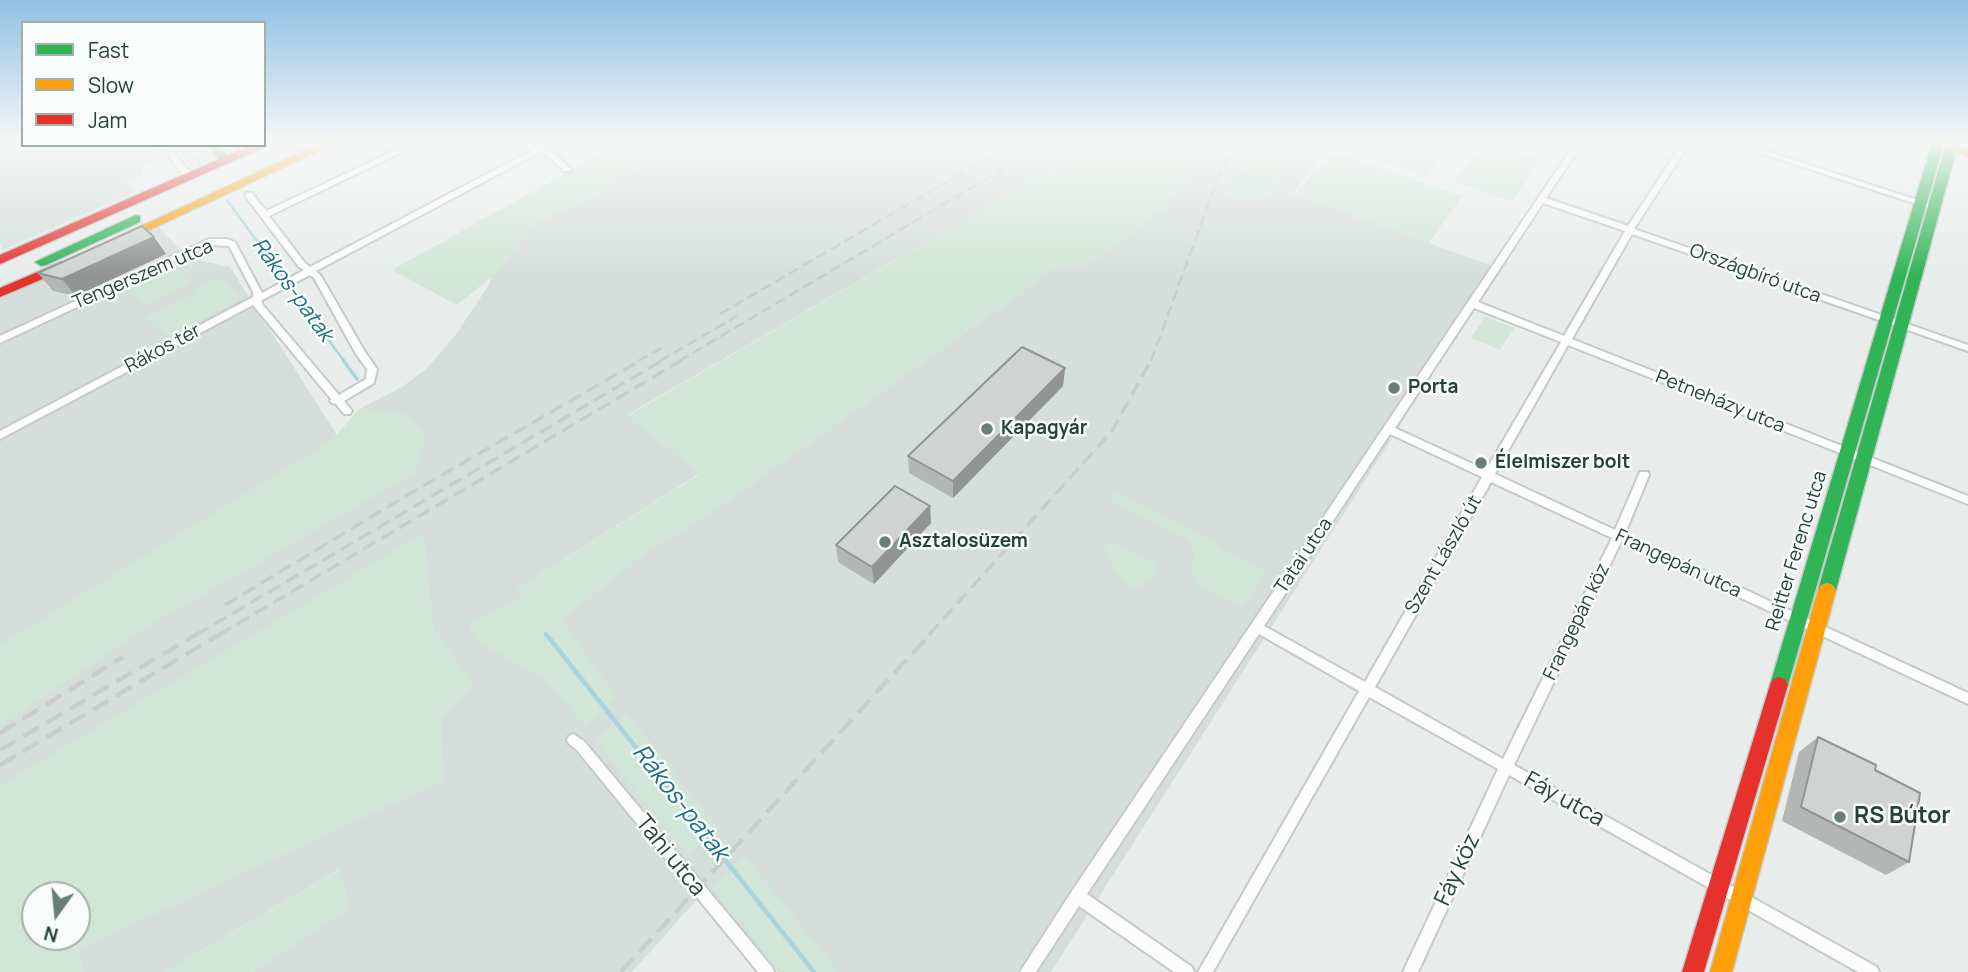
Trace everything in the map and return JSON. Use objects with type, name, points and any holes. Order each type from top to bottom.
[{"type":"street","points":[[0,260],[170,185]]},
{"type":"street","points":[[0,281],[212,185]]},
{"type":"street","points":[[0,293],[237,185]]},
{"type":"street","points":[[264,215],[327,185]]},
{"type":"street","name":"Rákos tér","points":[[0,435],[471,185]]},
{"type":"street","name":"Tatai utca","points":[[1027,972],[1550,185]]},
{"type":"street","name":"Szent László út","points":[[1205,972],[1630,229],[1658,185]]},
{"type":"street","points":[[1867,185],[1929,205]]},
{"type":"street","name":"Reitter Ferenc utca","points":[[1693,972],[1849,454],[1894,324],[1934,185]]},
{"type":"street","points":[[249,195],[309,271],[317,276],[372,369],[371,381],[335,401]]},
{"type":"street","name":"Országbíró utca","points":[[1541,199],[1968,348]]},
{"type":"street","name":"Tengerszem utca","points":[[0,340],[209,242],[232,244],[258,299]]},
{"type":"street","points":[[258,299],[258,305],[346,411]]},
{"type":"street","name":"Petneházy utca","points":[[1471,303],[1968,500]]},
{"type":"street","name":"Reitter Ferenc utca","points":[[1721,972],[1865,461],[1894,324]]},
{"type":"street","name":"Frangepán utca","points":[[1388,429],[1968,698]]},
{"type":"street","name":"Frangepán köz","points":[[1506,767],[1618,537],[1644,475]]},
{"type":"street","name":"Fáy utca","points":[[1256,627],[1872,972]]},
{"type":"street","points":[[1768,724],[1788,734]]},
{"type":"street","name":"Tahi utca","points":[[573,740],[580,745],[767,972]]},
{"type":"street","name":"Fáy köz","points":[[1410,972],[1506,767]]},
{"type":"street","points":[[1077,896],[1187,972]]},
{"type":"shaded area","points":[[0,185],[129,185],[135,192],[3,250],[0,243]]},
{"type":"shaded area","points":[[569,185],[1023,185],[627,415],[700,473],[517,589],[647,552],[716,509],[1059,266],[1085,266],[1161,211],[1184,185],[1299,185],[1293,193],[1500,269],[1051,972],[778,972],[708,887],[632,972],[252,972],[350,908],[340,869],[165,972],[83,972],[78,951],[91,951],[91,943],[443,780],[440,719],[474,686],[433,628],[423,534],[0,786],[0,299],[159,227],[188,258],[230,267],[337,435],[359,409],[402,387],[427,368],[454,337],[487,288],[513,231]]},
{"type":"green space","points":[[544,185],[613,185],[577,206],[538,221],[500,270],[457,305],[392,270]]},
{"type":"green space","points":[[1023,185],[1184,185],[1161,211],[1085,266],[1059,266],[716,509],[647,552],[562,620],[617,698],[585,726],[545,679],[477,642],[470,631],[472,620],[523,598],[517,589],[700,474],[627,416]]},
{"type":"green space","points":[[1225,185],[1254,185],[1272,191],[1264,201],[1239,201],[1222,193]]},
{"type":"green space","points":[[1302,185],[1431,185],[1462,196],[1429,243],[1295,194]]},
{"type":"green space","points":[[1466,185],[1523,185],[1512,202]]},
{"type":"green space","points":[[173,264],[192,283],[144,306],[125,287]]},
{"type":"green space","points":[[219,277],[243,298],[167,337],[146,318],[197,293],[194,289]]},
{"type":"green space","points":[[1485,317],[1514,328],[1500,350],[1471,338]]},
{"type":"green space","points":[[359,409],[406,414],[426,435],[415,473],[144,629],[0,727],[0,645],[322,446],[337,435]]},
{"type":"green space","points":[[1113,492],[1214,541],[1223,550],[1267,572],[1243,606],[1198,585],[1190,572],[1195,557],[1188,541],[1109,500]]},
{"type":"green space","points":[[423,533],[433,628],[475,686],[440,719],[443,780],[91,943],[91,881],[21,881],[21,951],[78,951],[83,972],[0,972],[0,786]]},
{"type":"green space","points":[[1109,541],[1155,563],[1158,575],[1136,589],[1126,584],[1113,568],[1104,549]]},
{"type":"green space","points":[[626,712],[717,827],[688,856],[596,740]]},
{"type":"green space","points":[[744,855],[839,972],[781,972],[712,889]]},
{"type":"green space","points":[[341,869],[350,908],[252,972],[165,972]]},
{"type":"building","points":[[142,226],[154,237],[62,279],[38,273]]},
{"type":"building","name":"Kapagyár","points":[[1022,347],[1065,368],[953,481],[908,456]]},
{"type":"building","points":[[895,486],[930,506],[872,567],[836,545]]},
{"type":"building","points":[[1818,737],[1876,765],[1875,770],[1920,793],[1909,862],[1801,807]]},
{"type":"waterway","name":"Rákos-patak","points":[[227,200],[344,361]]},
{"type":"waterway","name":"Rákos-patak","points":[[343,360],[357,379]]},
{"type":"waterway","name":"Rákos-patak","points":[[546,634],[814,972]]},
{"type":"railway","points":[[720,314],[941,185]]},
{"type":"railway","points":[[679,361],[975,185]]},
{"type":"railway","points":[[1151,361],[1215,185]]},
{"type":"railway","points":[[660,361],[737,316]]},
{"type":"railway","points":[[638,361],[665,346]]},
{"type":"railway","points":[[225,605],[416,490],[641,360]]},
{"type":"railway","points":[[196,635],[663,360]]},
{"type":"railway","points":[[219,635],[682,360]]},
{"type":"railway","points":[[929,635],[1112,431],[1151,360]]},
{"type":"railway","points":[[0,750],[199,633]]},
{"type":"railway","points":[[0,765],[222,633]]},
{"type":"railway","points":[[621,972],[931,633]]},
{"type":"railway","points":[[0,733],[123,657]]},
{"type":"traffic: fast","points":[[1779,685],[1926,185]]},
{"type":"traffic: fast","points":[[1827,590],[1940,185]]},
{"type":"traffic: fast","points":[[41,262],[136,219]]},
{"type":"traffic: slow","points":[[124,237],[237,185]]},
{"type":"traffic: slow","points":[[1721,972],[1827,590]]},
{"type":"traffic: jam","points":[[0,260],[169,185]]},
{"type":"traffic: jam","points":[[0,293],[61,266]]},
{"type":"traffic: jam","points":[[1693,972],[1779,685]]},
{"type":"place","name":"Porta","points":[[1394,388]]},
{"type":"place","name":"Kapagyár","points":[[987,429]]},
{"type":"place","name":"Élelmiszer bolt","points":[[1481,463]]},
{"type":"place","name":"Asztalosüzem","points":[[885,542]]},
{"type":"place","name":"RS Bútor","points":[[1840,817]]}]
